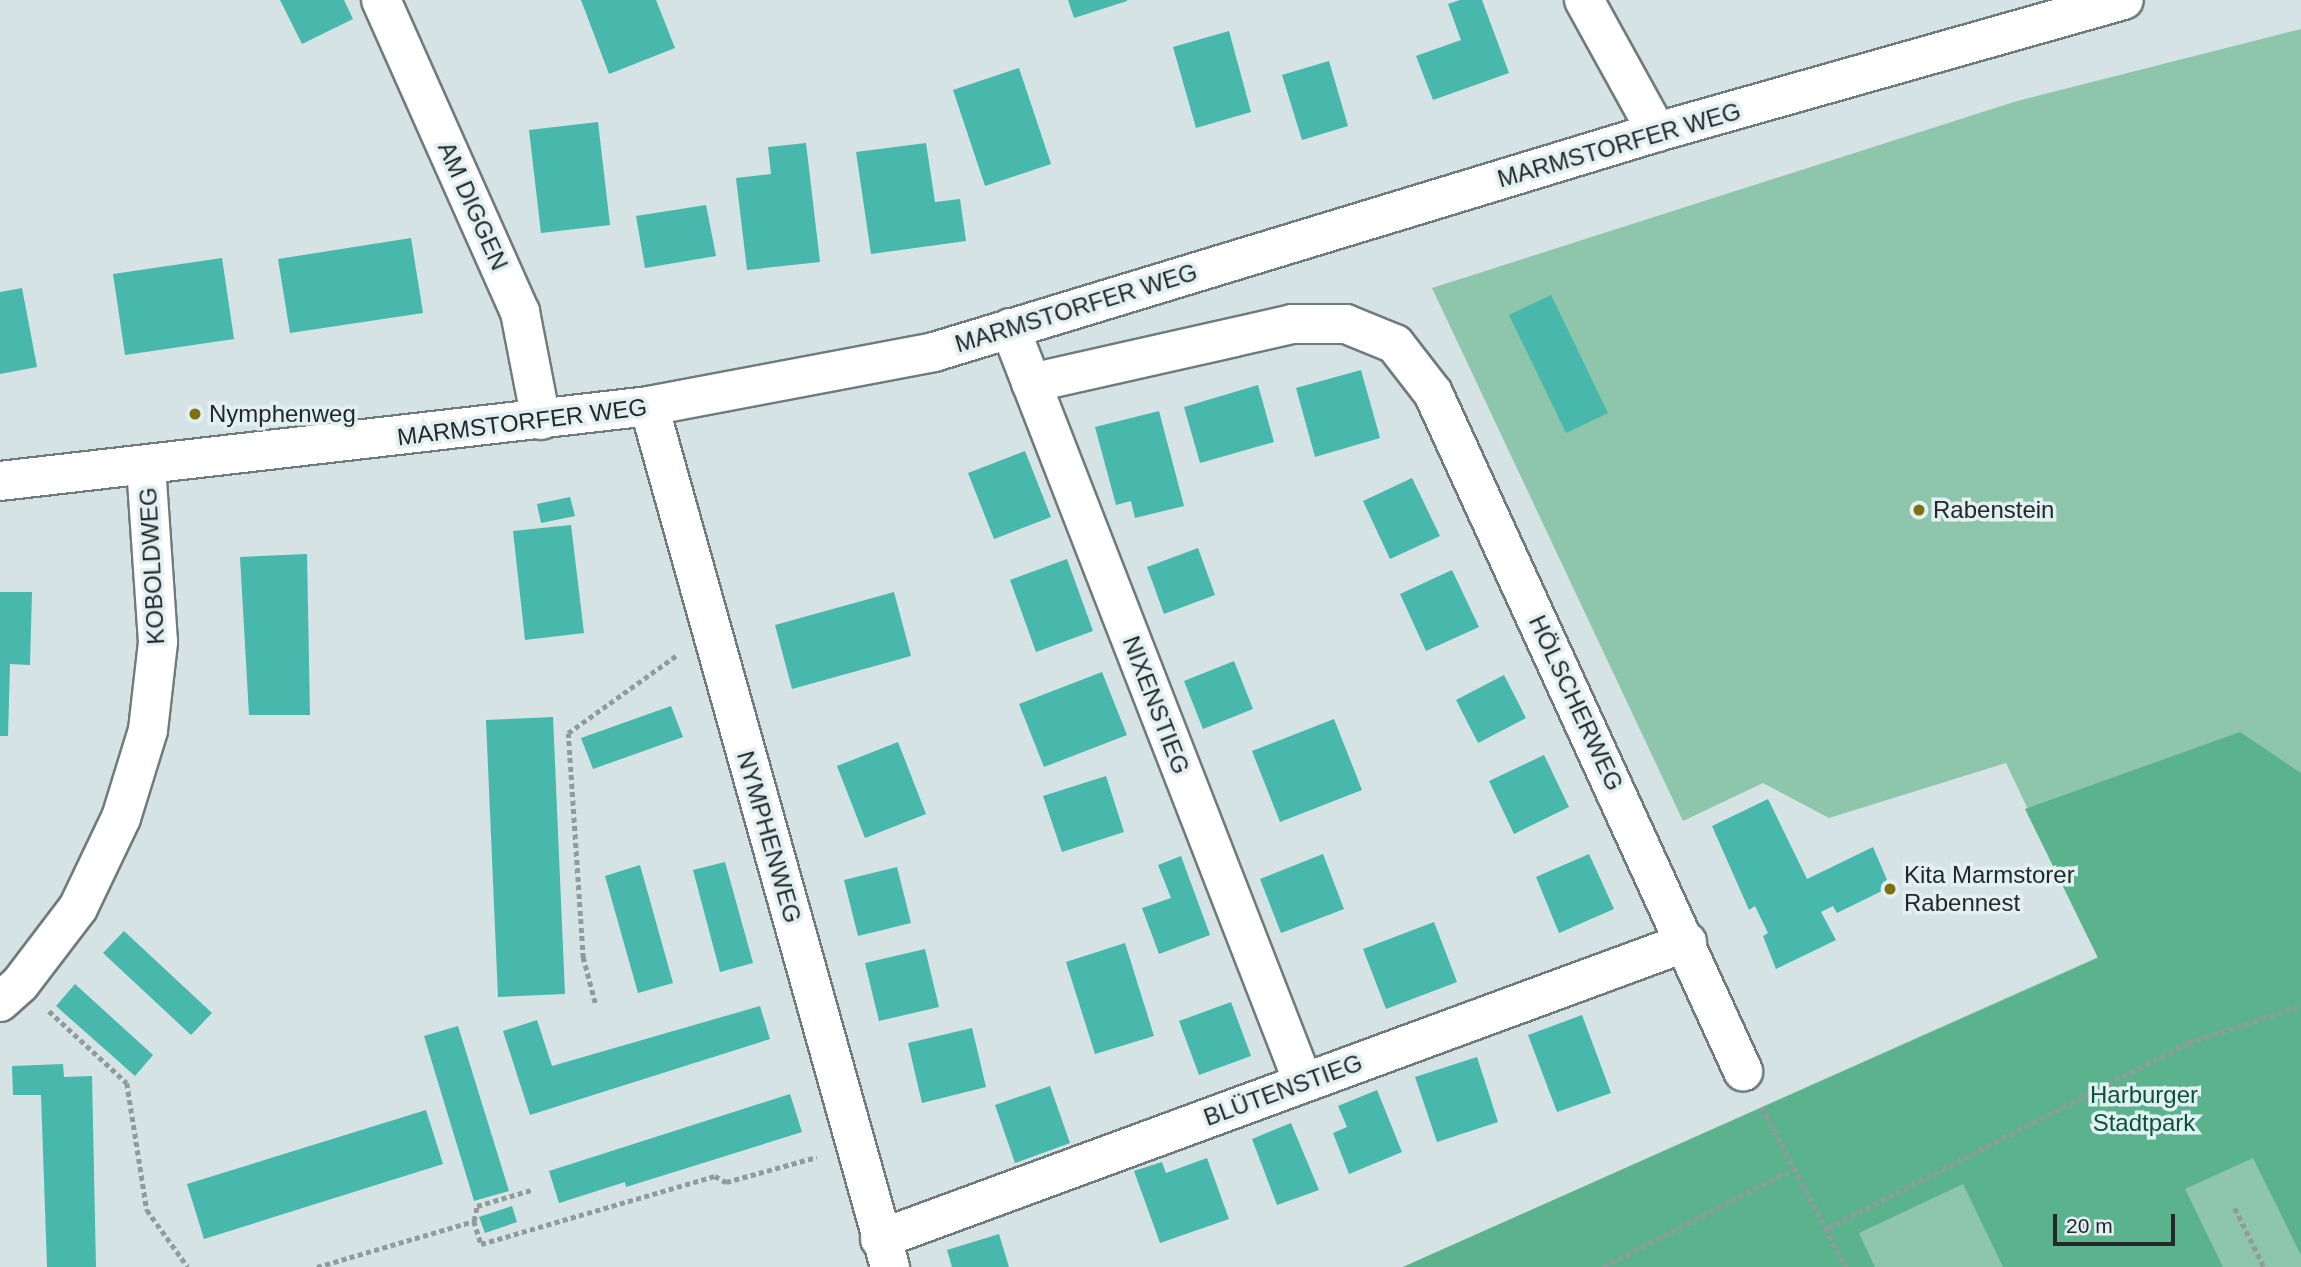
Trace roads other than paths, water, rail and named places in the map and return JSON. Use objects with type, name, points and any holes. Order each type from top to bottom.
[{"type":"street","name":"AM DIGGEN","points":[[381,0],[520,312],[541,420]]},
{"type":"street","points":[[1584,0],[1657,132]]},
{"type":"street","name":"MARMSTORFER WEG","points":[[0,481],[649,406],[934,352],[1657,132],[2124,0]]},
{"type":"street","name":"HÖLSCHERWEG","points":[[1031,383],[1292,324],[1346,324],[1395,344],[1433,393],[1687,942],[1743,1071]]},
{"type":"street","name":"NIXENSTIEG","points":[[1010,328],[1303,1082]]},
{"type":"street","name":"NYMPHENWEG","points":[[649,406],[885,1253]]},
{"type":"street","name":"KOBOLDWEG","points":[[10,993],[78,908],[121,818],[148,730],[158,642],[146,465]]},
{"type":"street","name":"BLÜTENSTIEG","points":[[885,1253],[1303,1082],[1687,942]]},
{"type":"place","name":"Nymphenweg","points":[[195,414]]},
{"type":"place","name":"Rabenstein","points":[[1919,510]]},
{"type":"place","name":"Kita Marmstorer Rabennest","points":[[1890,889]]},
{"type":"park label","name":"Harburger Stadtpark","points":[[2144,1109]]}]
